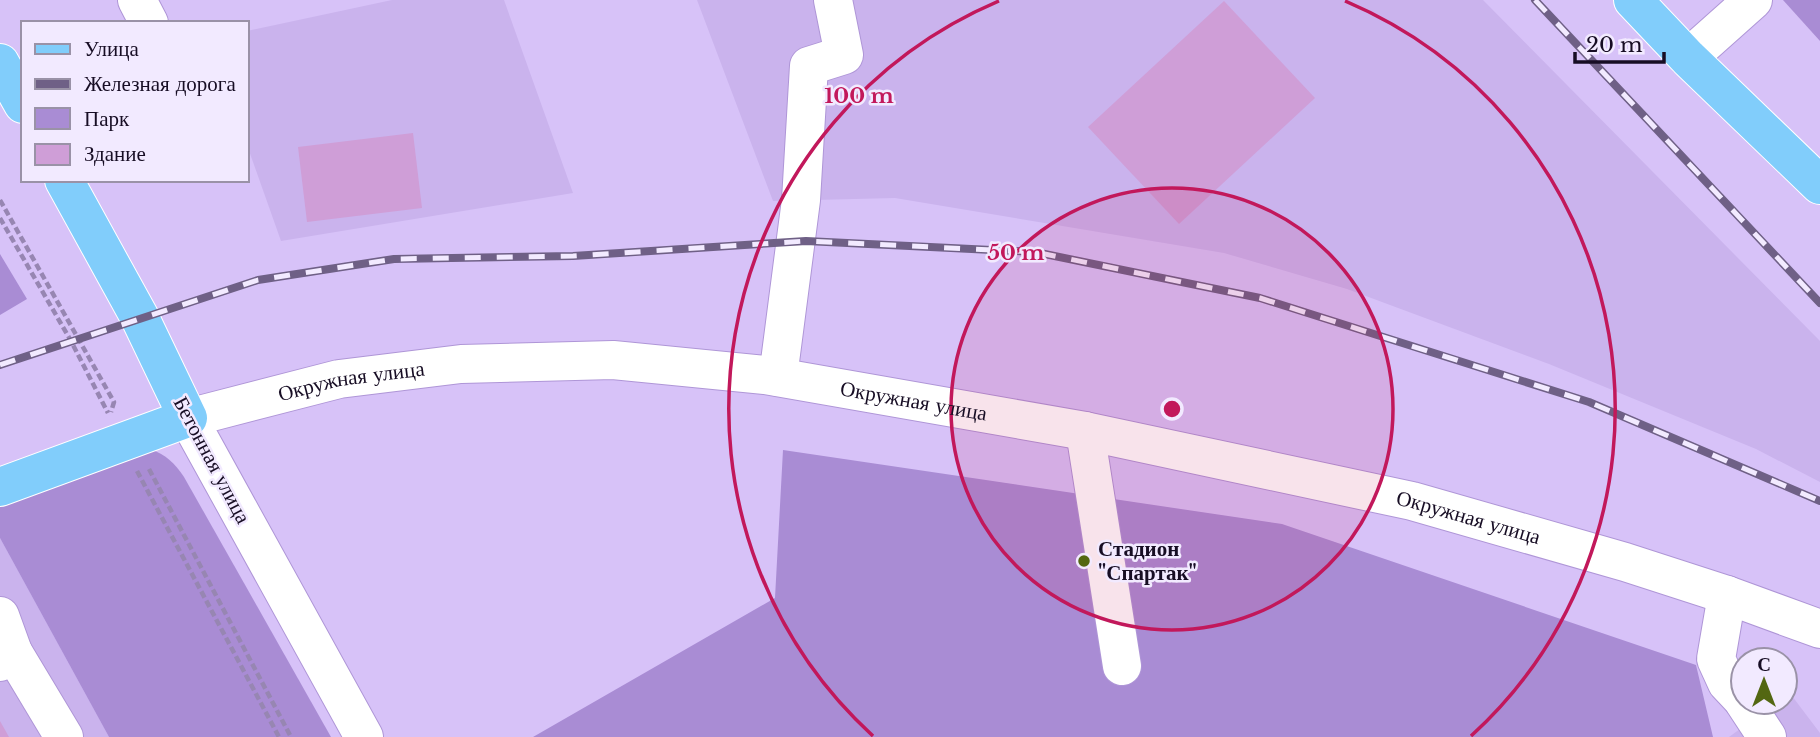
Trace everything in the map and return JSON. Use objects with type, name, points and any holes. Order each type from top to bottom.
[{"type":"main road","points":[[1633,0],[1688,58],[1820,186]]},
{"type":"main road","points":[[0,63],[21,100]]},
{"type":"main road","name":"Бетонная улица","points":[[65,182],[140,318],[188,418]]},
{"type":"main road","name":"Окружная улица","points":[[0,487],[188,418]]},
{"type":"street","points":[[137,0],[148,21]]},
{"type":"street","points":[[778,377],[801,200],[809,66],[844,55],[834,0]]},
{"type":"street","points":[[1688,58],[1753,0]]},
{"type":"street","name":"Окружная улица","points":[[188,418],[339,379],[461,364],[613,360],[778,377],[1085,431],[1412,501],[1625,562],[1820,629]]},
{"type":"street","name":"Бетонная улица","points":[[188,418],[364,737]]},
{"type":"street","points":[[1085,431],[1122,666]]},
{"type":"street","points":[[1727,595],[1716,659],[1729,685]]},
{"type":"street","points":[[0,616],[7,657],[64,737]]},
{"type":"street","points":[[1754,716],[1768,737]]},
{"type":"path","points":[[0,200],[114,402]]},
{"type":"path","points":[[0,218],[71,341],[110,416]]},
{"type":"path","points":[[131,461],[279,737]]},
{"type":"path","points":[[147,465],[291,737]]},
{"type":"shaded area","points":[[392,0],[504,0],[573,193],[281,241],[248,148],[248,31]]},
{"type":"shaded area","points":[[697,0],[1483,0],[1820,341],[1820,482],[1756,449],[1549,364],[1347,289],[1224,253],[895,198],[773,201]]},
{"type":"shaded area","points":[[0,538],[109,737],[0,737]]},
{"type":"shaded area","points":[[1799,705],[1820,733],[1820,737],[1729,737],[1758,716],[1799,716]]},
{"type":"green space","points":[[1783,0],[1820,0],[1820,41]]},
{"type":"green space","points":[[0,254],[27,299],[0,315]]},
{"type":"green space","points":[[150,449],[169,460],[184,477],[331,737],[109,737],[0,538],[0,503]]},
{"type":"green space","name":"Стадион \"Спартак\"","points":[[783,450],[1282,524],[1696,665],[1713,737],[533,737],[775,598]]},
{"type":"building","points":[[1224,1],[1315,98],[1179,224],[1088,127]]},
{"type":"building","points":[[413,133],[422,208],[307,222],[298,147]]},
{"type":"building","points":[[0,721],[9,737],[0,737]]},
{"type":"railway","points":[[1535,0],[1820,303]]},
{"type":"railway","points":[[0,365],[258,280],[394,259],[573,256],[806,241],[1035,252],[1260,298],[1589,402],[1820,501]]},
{"type":"place","name":"Стадион \"Спартак\"","points":[[1084,561]]}]
